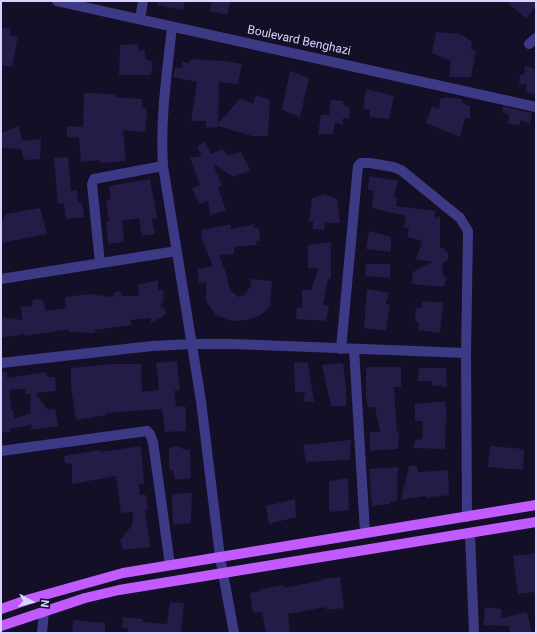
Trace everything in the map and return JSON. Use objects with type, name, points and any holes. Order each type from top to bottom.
[{"type":"main road","points":[[1,609],[85,582],[123,573],[536,505]]},
{"type":"main road","points":[[1,626],[85,598],[119,590],[470,534],[536,522]]},
{"type":"street","name":"Boulevard Benghazi","points":[[57,1],[536,107]]},
{"type":"street","points":[[140,19],[144,1]]},
{"type":"street","points":[[172,27],[163,101],[163,166],[210,464],[220,557],[234,633]]},
{"type":"street","points":[[341,349],[358,166],[361,163],[366,162],[393,167],[401,170],[460,218],[468,230],[466,353],[467,517]]},
{"type":"street","points":[[100,263],[92,184],[94,179],[163,166]]},
{"type":"street","points":[[1,279],[177,251]]},
{"type":"street","points":[[1,363],[152,346],[192,344],[233,344],[466,353]]},
{"type":"street","points":[[354,349],[365,532]]},
{"type":"street","points":[[1,451],[147,431],[153,442],[170,565]]},
{"type":"street","points":[[470,534],[474,633]]},
{"type":"street","points":[[42,633],[44,611]]},
{"type":"building","points":[[158,1],[185,1],[183,10],[157,5]]},
{"type":"building","points":[[212,1],[231,1],[227,15],[210,11]]},
{"type":"building","points":[[506,1],[536,1],[536,6],[526,19]]},
{"type":"building","points":[[2,28],[11,29],[10,35],[18,36],[12,67],[1,65]]},
{"type":"building","points":[[436,32],[461,34],[472,42],[471,49],[476,51],[471,77],[449,77],[451,61],[432,53]]},
{"type":"building","points":[[138,44],[139,51],[145,50],[145,59],[153,62],[151,75],[119,75],[120,45]]},
{"type":"building","points":[[191,59],[220,60],[242,64],[238,84],[219,82],[218,123],[241,98],[253,104],[256,95],[270,100],[268,136],[252,136],[218,126],[206,128],[206,121],[191,121],[197,82],[173,77],[175,67],[182,68],[182,62],[189,63]]},
{"type":"building","points":[[525,66],[536,69],[536,95],[526,92],[527,84],[519,84],[520,75],[524,75]]},
{"type":"building","points":[[290,71],[309,78],[300,117],[282,110]]},
{"type":"building","points":[[366,89],[394,96],[389,119],[370,117],[370,110],[363,108]]},
{"type":"building","points":[[84,93],[116,94],[116,97],[142,99],[142,108],[147,109],[145,132],[123,130],[126,161],[100,163],[100,160],[81,162],[79,138],[67,137],[67,126],[83,127]]},
{"type":"building","points":[[447,97],[462,99],[463,103],[470,106],[470,118],[465,118],[460,137],[426,123],[432,106],[439,109],[440,99]]},
{"type":"building","points":[[331,100],[343,101],[344,106],[350,107],[349,119],[343,118],[343,125],[335,122],[333,134],[318,134],[321,115],[329,115]]},
{"type":"building","points":[[503,106],[532,113],[530,124],[520,120],[520,125],[508,124],[509,115],[502,112]]},
{"type":"building","points":[[19,126],[22,141],[41,139],[40,159],[24,160],[21,149],[1,148],[1,133]]},
{"type":"building","points":[[205,142],[211,154],[222,149],[228,155],[241,152],[250,170],[234,177],[213,164],[222,186],[218,188],[226,210],[210,215],[208,201],[199,204],[192,188],[200,185],[190,158],[202,156],[197,146]]},
{"type":"building","points":[[68,157],[71,191],[77,190],[78,203],[82,203],[84,217],[66,219],[64,203],[58,204],[54,158]]},
{"type":"building","points":[[369,176],[398,181],[394,196],[397,198],[396,206],[435,211],[435,219],[440,216],[440,248],[444,248],[448,253],[448,259],[442,264],[443,276],[447,277],[444,287],[412,284],[413,272],[433,262],[416,259],[422,241],[407,237],[409,228],[404,228],[406,216],[372,208],[374,191],[368,190]]},
{"type":"building","points":[[150,179],[157,218],[152,219],[155,234],[142,236],[139,218],[122,221],[124,242],[108,244],[106,222],[109,222],[106,200],[111,200],[109,186]]},
{"type":"building","points":[[325,194],[337,199],[340,223],[325,223],[324,230],[313,229],[313,221],[309,221],[312,198]]},
{"type":"building","points":[[40,208],[47,234],[1,243],[1,221],[6,214]]},
{"type":"building","points":[[231,224],[231,229],[255,224],[254,228],[259,228],[260,241],[256,241],[257,245],[234,247],[234,254],[219,255],[226,273],[230,290],[238,297],[245,295],[251,285],[251,279],[272,281],[270,306],[261,315],[247,320],[231,321],[216,315],[206,301],[206,282],[199,283],[197,269],[213,266],[201,238],[202,230]]},
{"type":"building","points":[[369,231],[391,237],[391,252],[366,249]]},
{"type":"building","points":[[331,242],[331,279],[328,279],[323,305],[329,306],[326,321],[296,319],[297,307],[302,308],[302,290],[311,290],[318,269],[308,268],[308,245]]},
{"type":"building","points":[[366,264],[390,264],[390,278],[365,276]]},
{"type":"building","points":[[158,280],[158,290],[163,290],[164,300],[160,306],[166,310],[165,315],[151,323],[151,318],[138,319],[131,320],[131,325],[95,330],[95,333],[69,332],[69,329],[1,338],[1,317],[22,320],[21,307],[32,306],[33,299],[43,300],[46,311],[66,308],[65,297],[89,294],[113,297],[115,292],[120,291],[122,296],[139,296],[137,285]]},
{"type":"building","points":[[367,289],[389,293],[386,304],[390,305],[386,331],[364,328]]},
{"type":"building","points":[[421,301],[443,302],[440,333],[418,330],[419,322],[415,321],[416,308],[422,307]]},
{"type":"building","points":[[177,361],[180,390],[174,391],[176,406],[186,407],[186,431],[165,432],[162,409],[105,413],[106,415],[76,420],[71,387],[71,368],[111,364],[141,364],[142,392],[159,390],[156,363]]},
{"type":"building","points":[[294,362],[308,363],[314,402],[303,401],[305,392],[295,392]]},
{"type":"building","points":[[343,363],[346,387],[346,406],[331,406],[322,365]]},
{"type":"building","points":[[366,367],[401,367],[401,387],[394,387],[397,432],[399,431],[398,449],[370,451],[370,432],[380,432],[375,407],[368,407],[366,398]]},
{"type":"building","points":[[419,368],[446,368],[447,387],[432,385],[431,381],[418,381]]},
{"type":"building","points":[[7,372],[7,378],[46,372],[48,377],[55,377],[56,391],[35,393],[48,410],[55,409],[58,426],[31,430],[32,425],[10,429],[10,432],[1,432],[1,373]],"holes":[[[26,389],[26,394],[31,394],[30,413],[14,419],[13,410],[11,410],[9,390]]]},
{"type":"building","points":[[445,401],[447,420],[445,449],[413,448],[415,440],[422,439],[423,421],[415,421],[415,404]]},
{"type":"building","points":[[351,440],[350,460],[306,462],[303,445]]},
{"type":"building","points":[[141,446],[144,484],[139,484],[140,495],[146,495],[148,510],[145,511],[150,547],[123,550],[120,541],[132,525],[133,512],[121,513],[116,476],[72,484],[72,464],[65,463],[64,456],[100,450],[100,452]]},
{"type":"building","points":[[179,446],[183,449],[190,450],[191,478],[175,480],[173,471],[169,469],[169,448]]},
{"type":"building","points":[[490,446],[524,449],[523,470],[488,467]]},
{"type":"building","points":[[409,466],[417,466],[418,472],[448,470],[449,495],[426,498],[426,496],[401,500]]},
{"type":"building","points":[[398,467],[397,501],[390,502],[390,504],[372,506],[369,469]]},
{"type":"building","points":[[348,478],[349,510],[329,512],[329,481]]},
{"type":"building","points":[[192,493],[191,523],[173,525],[172,494]]},
{"type":"building","points":[[295,499],[296,517],[269,524],[266,506]]},
{"type":"building","points":[[536,553],[536,592],[518,594],[513,556]]},
{"type":"building","points":[[340,577],[344,608],[327,610],[326,607],[288,614],[290,633],[266,633],[262,612],[253,613],[250,593],[261,591],[261,589],[284,585],[284,588],[323,579]]},
{"type":"building","points":[[170,602],[184,603],[181,633],[128,633],[128,629],[122,628],[123,617],[143,619],[142,622],[167,624]]},
{"type":"building","points":[[485,607],[502,609],[501,618],[527,612],[532,633],[510,633],[509,626],[483,625]]},
{"type":"building","points":[[73,620],[105,623],[105,633],[72,633]]}]
